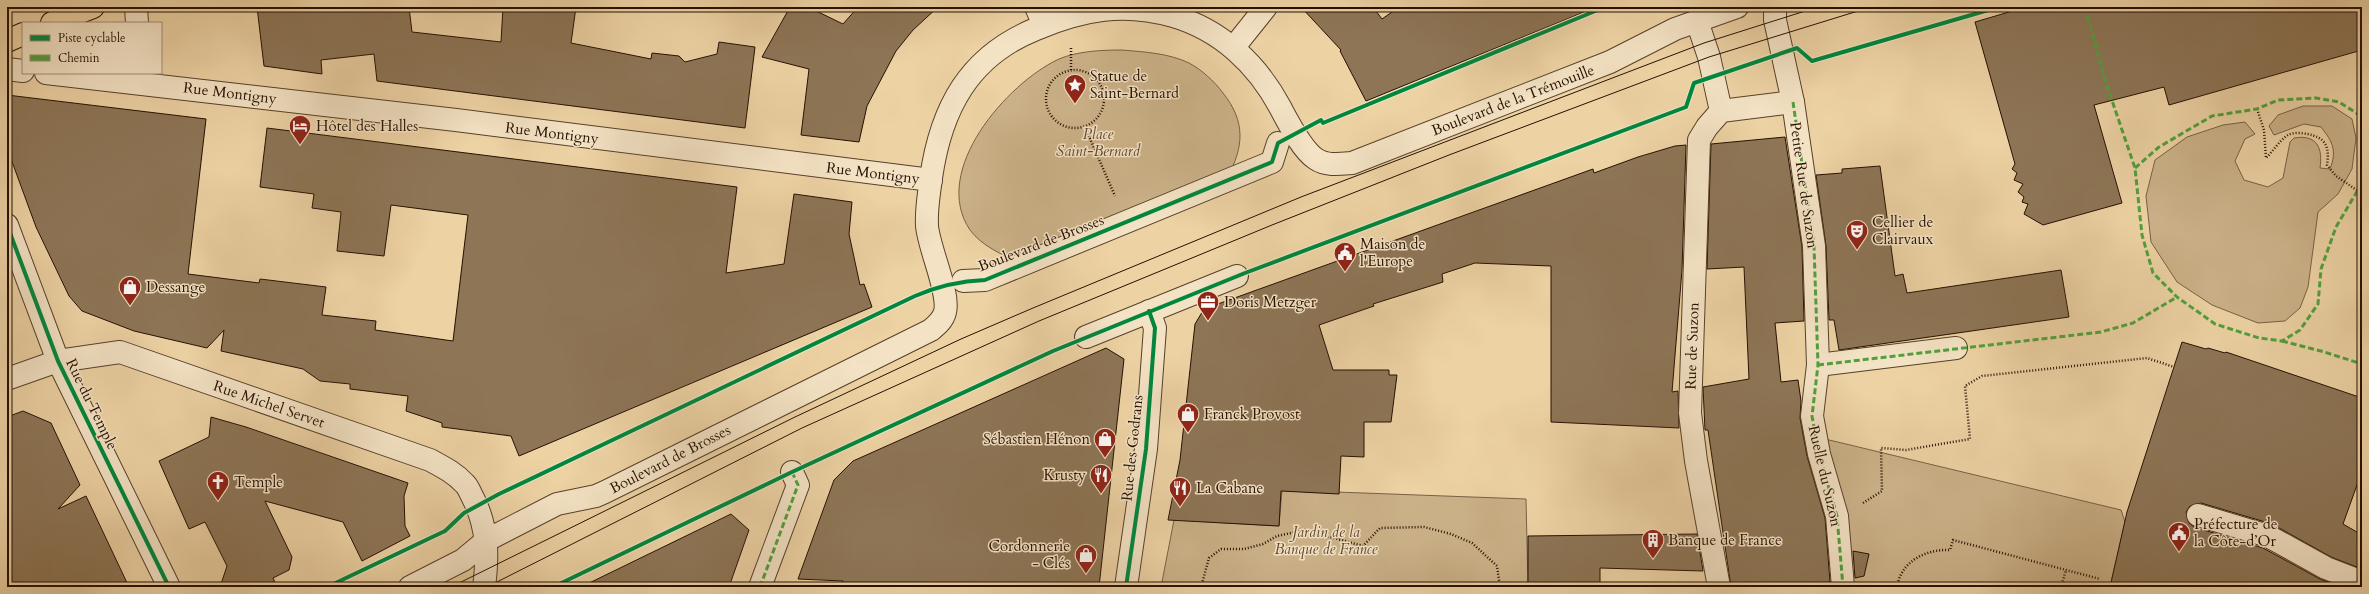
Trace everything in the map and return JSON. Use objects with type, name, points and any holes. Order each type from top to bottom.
[{"type":"main road","points":[[55,22],[93,7]]},
{"type":"main road","points":[[7,41],[22,34]]},
{"type":"street","points":[[136,7],[137,22]]},
{"type":"street","points":[[1234,47],[1266,7]]},
{"type":"street","name":"Boulevard de la Trémouille","points":[[1286,138],[1314,158],[1325,163],[1352,163],[1610,62],[1651,41],[1697,21],[1737,7]]},
{"type":"street","name":"Petite Rue de Suzon","points":[[1775,7],[1775,20],[1793,102],[1814,246],[1818,365]]},
{"type":"street","points":[[931,180],[934,159],[943,125],[954,100],[973,72],[990,55],[1015,38],[1040,16],[1067,16],[1095,10],[1128,9],[1172,16],[1191,22],[1213,33],[1234,47],[1270,90],[1286,138],[1272,162],[1127,222]]},
{"type":"street","points":[[1697,21],[1709,57],[1722,111],[1793,102]]},
{"type":"street","points":[[7,69],[22,71]]},
{"type":"street","name":"Rue Montigny","points":[[56,74],[172,86],[931,180]]},
{"type":"street","name":"Rue Montigny","points":[[152,74],[172,86]]},
{"type":"street","name":"Rue de Suzon","points":[[1720,587],[1696,461],[1690,414],[1699,140],[1707,126],[1722,111]]},
{"type":"street","name":"Boulevard de Brosses","points":[[410,587],[463,560],[487,540],[556,504],[596,496],[605,492],[932,330],[940,322],[945,311],[942,286],[927,226],[927,206],[931,180]]},
{"type":"street","name":"Boulevard de Brosses","points":[[963,281],[985,280],[1127,222]]},
{"type":"street","name":"Rue du Temple","points":[[7,225],[58,361],[169,587]]},
{"type":"street","points":[[1086,337],[1237,276]]},
{"type":"street","name":"Rue des Godrans","points":[[1126,587],[1146,449],[1155,328],[1149,311]]},
{"type":"street","points":[[1818,365],[1956,348]]},
{"type":"street","name":"Rue Michel Servet","points":[[7,379],[58,361],[120,352],[430,460],[450,471],[466,485],[477,507],[487,540],[488,560],[484,587]]},
{"type":"street","name":"Ruelle du Suzon","points":[[1818,365],[1812,416],[1819,454],[1837,516],[1843,587]]},
{"type":"street","points":[[760,587],[798,485],[792,472]]},
{"type":"street","points":[[2198,515],[2268,536],[2326,568],[2362,582]]},
{"type":"path","points":[[1071,70],[1072,42]]},
{"type":"path","points":[[1071,70],[1085,72],[1094,76],[1104,94],[1104,105],[1100,114],[1094,122],[1085,127],[1076,129],[1062,126],[1051,118],[1047,110],[1046,91],[1050,83],[1057,76],[1071,70]]},
{"type":"path","points":[[2257,108],[2264,130],[2266,158],[2288,135],[2302,133],[2319,136],[2326,144],[2329,156],[2327,165],[2336,176],[2358,190]]},
{"type":"path","points":[[1085,127],[1127,222]]},
{"type":"path","points":[[1837,516],[1882,491],[1882,448],[1906,450],[1970,439],[1965,386],[1982,376],[2147,358],[2174,367]]},
{"type":"path","points":[[1201,587],[1209,558],[1221,549],[1244,549],[1263,544],[1277,536],[1305,530],[1363,546],[1380,528],[1424,527],[1451,534],[1472,543],[1497,566],[1500,587]]},
{"type":"path","points":[[1897,587],[1899,578],[1907,565],[1920,556],[1936,549],[1950,550],[1953,540],[2100,579]]},
{"type":"path","points":[[2061,587],[2066,570]]},
{"type":"green space","name":"Place Saint-Bernard","points":[[1122,50],[1173,57],[1189,63],[1208,76],[1219,89],[1236,114],[1240,135],[1237,156],[1227,178],[1018,262],[999,253],[980,241],[970,230],[960,207],[960,182],[967,156],[980,131],[997,108],[1039,71],[1059,59],[1082,53]]},
{"type":"green space","points":[[2303,106],[2332,106],[2352,119],[2356,138],[2352,169],[2338,194],[2318,212],[2308,287],[2300,308],[2285,321],[2258,323],[2212,305],[2177,282],[2151,242],[2146,196],[2155,160],[2187,137],[2223,125],[2245,122],[2255,134],[2245,139],[2235,161],[2244,180],[2268,187],[2283,178],[2290,142],[2294,138],[2302,137],[2313,140],[2319,149],[2321,161],[2320,168],[2330,169],[2333,157],[2333,147],[2321,127],[2304,124],[2274,135],[2269,126],[2278,115]]},
{"type":"green space","points":[[1825,439],[2121,510],[2125,522],[2110,587],[1849,587]]},
{"type":"green space","name":"Jardin de la Banque de France","points":[[1282,490],[1526,499],[1528,587],[1161,587],[1174,520],[1279,526]]},
{"type":"building","points":[[257,7],[409,7],[412,32],[501,42],[503,7],[576,7],[571,43],[651,59],[652,53],[679,56],[685,62],[717,54],[719,42],[755,47],[745,128],[377,81],[374,54],[321,60],[322,74],[264,66]]},
{"type":"building","points":[[790,7],[808,7],[843,24],[858,7],[938,7],[913,30],[896,51],[867,106],[859,142],[801,135],[809,69],[762,57]]},
{"type":"building","points":[[1301,7],[1373,7],[1382,19],[1399,7],[1594,8],[1366,101],[1340,51],[1341,50]]},
{"type":"building","points":[[2026,7],[2362,7],[2362,50],[2169,105],[2164,87],[2094,105],[2122,203],[2043,225],[2024,214],[2028,204],[2022,202],[2024,197],[2018,192],[2023,184],[2014,180],[2017,173],[2012,169],[2015,164],[1975,22]]},
{"type":"building","points":[[7,95],[206,119],[188,274],[259,283],[260,279],[326,287],[322,315],[376,321],[375,330],[453,341],[468,215],[391,205],[384,256],[337,251],[341,212],[312,208],[314,194],[260,187],[267,128],[737,187],[726,273],[784,264],[794,194],[852,202],[849,234],[860,285],[864,284],[872,307],[519,456],[511,436],[442,427],[442,423],[406,411],[408,396],[350,389],[350,384],[320,381],[303,369],[221,351],[224,330],[207,348],[134,331],[82,311],[69,296],[36,227],[7,148]]},
{"type":"building","points":[[1785,137],[1802,247],[1804,321],[1775,323],[1781,382],[1798,380],[1801,401],[1800,418],[1807,456],[1825,518],[1830,582],[1803,587],[1731,587],[1708,430],[1705,430],[1703,387],[1749,379],[1744,267],[1707,269],[1711,144]]},
{"type":"building","points":[[1686,145],[1682,270],[1672,392],[1678,391],[1679,428],[1551,422],[1551,266],[1475,263],[1442,274],[1443,282],[1373,304],[1374,306],[1319,325],[1333,370],[1389,370],[1389,375],[1397,375],[1391,422],[1364,422],[1364,457],[1341,456],[1339,494],[1281,491],[1279,526],[1168,520],[1180,460],[1195,324],[1204,309],[1593,169],[1594,173],[1638,157],[1675,146]]},
{"type":"building","name":"Cellier de Clairvaux","points":[[1880,166],[1895,276],[1903,274],[1907,293],[2061,270],[2069,317],[1839,350],[1834,320],[1829,320],[1826,246],[1816,175],[1842,173],[1842,169]]},
{"type":"building","points":[[2182,342],[2206,349],[2208,348],[2226,352],[2362,398],[2362,471],[2343,524],[2362,535],[2362,569],[2331,557],[2272,524],[2201,503],[2190,506],[2186,512],[2189,523],[2194,527],[2263,548],[2320,579],[2340,587],[2110,587],[2127,512]]},
{"type":"building","points":[[1106,348],[1124,359],[1099,587],[843,587],[843,581],[798,579],[834,480],[853,461]]},
{"type":"building","points":[[23,411],[51,423],[80,485],[58,509],[86,496],[129,587],[7,587],[7,417]]},
{"type":"building","points":[[211,417],[246,427],[408,483],[404,496],[405,526],[410,536],[362,561],[343,522],[265,501],[292,557],[289,570],[273,578],[277,587],[220,587],[227,566],[205,522],[189,529],[159,461],[209,437]]},
{"type":"building","points":[[731,514],[749,530],[729,587],[581,587]]},
{"type":"building","name":"Banque de France","points":[[1697,534],[1703,571],[1600,568],[1600,587],[1528,587],[1528,536]]},
{"type":"building","points":[[1853,551],[1869,554],[1864,576],[1855,578]]},
{"type":"tram line","points":[[451,587],[795,417],[961,339],[1033,308],[1301,197],[1704,43],[1818,7]]},
{"type":"tram line","points":[[487,587],[802,428],[1039,321],[1272,225],[1449,155],[1709,57],[1871,7]]},
{"type":"marked path","points":[[2085,7],[2106,83],[2135,168],[2142,235],[2153,273],[2177,297],[2215,324],[2259,338],[2282,341],[2300,330],[2318,304],[2321,269],[2336,227],[2362,183]]},
{"type":"marked path","points":[[2135,168],[2159,147],[2212,116],[2257,109],[2278,100],[2316,98],[2339,102],[2361,116],[2362,125]]},
{"type":"marked path","points":[[1793,102],[1814,246],[1818,365],[1812,416],[1819,454],[1837,516],[1843,587]]},
{"type":"marked path","points":[[1818,365],[2101,332],[2133,323],[2177,297]]},
{"type":"marked path","points":[[2282,341],[2362,364]]},
{"type":"marked path","points":[[760,587],[798,485],[792,472]]},
{"type":"cycle path","points":[[327,587],[445,531],[464,513],[499,494],[915,296],[932,289],[949,285],[985,280],[1272,162],[1278,143],[1321,120],[1323,123],[1605,7]]},
{"type":"cycle path","points":[[553,587],[792,472],[1053,351],[1245,273],[1686,107],[1694,83],[1797,48],[1812,61],[1999,7]]},
{"type":"cycle path","points":[[7,225],[58,361],[169,587]]},
{"type":"cycle path","points":[[1126,587],[1146,449],[1155,328],[1149,311]]},
{"type":"place","name":"Statue de Saint-Bernard","points":[[1075,104]]},
{"type":"place","name":"Hôtel des Halles","points":[[300,146]]},
{"type":"place","name":"Cellier de Clairvaux","points":[[1857,250]]},
{"type":"place","name":"Maison de l'Europe","points":[[1345,272]]},
{"type":"place","name":"Dessange","points":[[130,306]]},
{"type":"place","name":"Doris Metzger","points":[[1208,322]]},
{"type":"place","name":"Franck Provost","points":[[1188,434]]},
{"type":"place","name":"Sébastien Hénon","points":[[1105,458]]},
{"type":"place","name":"Krusty","points":[[1101,494]]},
{"type":"place","name":"Temple","points":[[218,502]]},
{"type":"place","name":"La Cabane","points":[[1180,508]]},
{"type":"place","name":"Préfecture de la Côte-d’Or","points":[[2179,552]]},
{"type":"place","name":"Banque de France","points":[[1653,560]]},
{"type":"place","name":"Cordonnerie - Clés","points":[[1086,574]]}]
